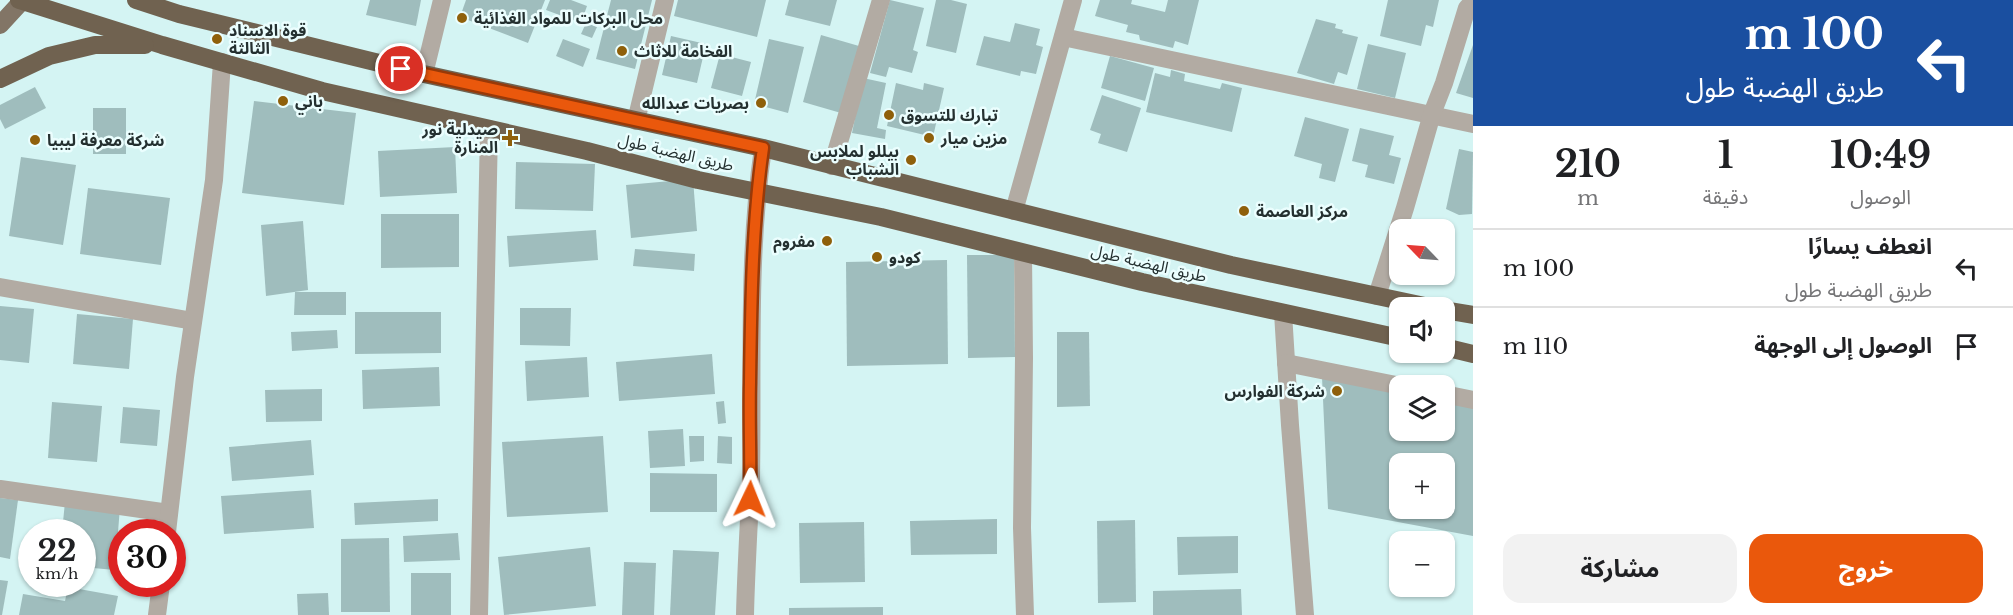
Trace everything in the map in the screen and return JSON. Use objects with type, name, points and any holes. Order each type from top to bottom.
[{"type":"highway","name":"طريق الهضبة طول","points":[[21,0],[162,45],[322,91],[587,151],[698,180],[881,217],[1142,282],[1389,336]]},
{"type":"highway","name":"طريق الهضبة طول","points":[[136,0],[179,14],[424,74],[763,148],[1231,265],[1389,299]]},
{"type":"highway","points":[[0,79],[49,56],[95,45],[162,45]]},
{"type":"highway","points":[[1455,312],[1473,315]]},
{"type":"highway","points":[[1455,350],[1473,354]]},
{"type":"main road","points":[[0,25],[21,0]]},
{"type":"street","points":[[424,74],[442,0]]},
{"type":"street","points":[[636,121],[665,0]]},
{"type":"street","points":[[832,166],[881,0]]},
{"type":"street","points":[[1014,211],[1073,0]]},
{"type":"street","points":[[1377,296],[1432,114],[1467,8],[1473,2]]},
{"type":"street","points":[[1064,37],[1473,124]]},
{"type":"street","points":[[168,519],[193,321],[214,180],[222,63]]},
{"type":"street","points":[[479,615],[489,129]]},
{"type":"street","points":[[745,615],[751,477],[750,384],[757,191],[763,148]]},
{"type":"street","points":[[1023,253],[1024,615]]},
{"type":"street","points":[[0,287],[193,321]]},
{"type":"street","points":[[1283,313],[1305,615]]},
{"type":"street","points":[[1286,363],[1389,384]]},
{"type":"street","points":[[1455,396],[1473,400]]},
{"type":"street","points":[[0,489],[169,513]]},
{"type":"street","points":[[157,615],[159,597]]},
{"type":"building","points":[[370,0],[421,0],[416,26],[366,15]]},
{"type":"building","points":[[466,0],[545,0],[528,43],[460,17]]},
{"type":"building","points":[[550,0],[571,0],[587,6],[581,23],[546,10]]},
{"type":"building","points":[[611,0],[652,0],[635,69],[596,59]]},
{"type":"building","points":[[678,0],[766,0],[757,37],[674,16]]},
{"type":"building","points":[[789,0],[837,0],[830,26],[785,15]]},
{"type":"building","points":[[890,0],[924,8],[913,50],[918,52],[912,73],[889,67],[886,77],[870,73]]},
{"type":"building","points":[[936,0],[951,0],[967,4],[956,53],[926,46]]},
{"type":"building","points":[[1100,0],[1132,0],[1131,4],[1165,12],[1168,0],[1199,0],[1188,45],[1175,41],[1173,48],[1140,40],[1139,35],[1126,32],[1128,25],[1095,16]]},
{"type":"building","points":[[1388,0],[1439,0],[1433,27],[1426,25],[1421,46],[1380,36]]},
{"type":"building","points":[[1316,19],[1336,24],[1335,28],[1343,30],[1342,33],[1358,37],[1347,75],[1338,72],[1334,84],[1297,73]]},
{"type":"building","points":[[586,23],[597,27],[592,38],[581,34]]},
{"type":"building","points":[[1015,23],[1040,29],[1036,45],[1043,47],[1036,74],[1021,71],[1020,76],[976,65],[984,36],[1010,42]]},
{"type":"building","points":[[821,35],[859,46],[841,113],[803,102]]},
{"type":"building","points":[[671,36],[706,44],[697,83],[662,75]]},
{"type":"building","points":[[563,39],[590,49],[583,67],[556,56]]},
{"type":"building","points":[[769,39],[804,47],[788,113],[754,104]]},
{"type":"building","points":[[1368,44],[1406,53],[1395,98],[1357,89]]},
{"type":"building","points":[[1473,45],[1473,98],[1456,93]]},
{"type":"building","points":[[720,54],[751,62],[742,96],[711,88]]},
{"type":"building","points":[[1110,56],[1154,68],[1145,101],[1101,88]]},
{"type":"building","points":[[1171,70],[1185,74],[1184,81],[1220,89],[1222,83],[1242,88],[1232,132],[1146,112],[1155,73],[1170,77]]},
{"type":"building","points":[[863,78],[886,83],[877,128],[886,130],[885,139],[852,133]]},
{"type":"building","points":[[896,83],[923,90],[924,83],[944,88],[933,137],[887,126]]},
{"type":"building","points":[[35,87],[46,108],[5,129],[0,119],[0,105]]},
{"type":"building","points":[[1102,95],[1141,108],[1127,152],[1098,143],[1101,134],[1090,130]]},
{"type":"building","points":[[254,101],[356,113],[344,205],[242,193]]},
{"type":"building","points":[[93,108],[126,108],[126,154],[93,154]]},
{"type":"building","points":[[1305,117],[1349,129],[1335,182],[1319,178],[1322,164],[1294,156]]},
{"type":"building","points":[[1360,128],[1394,136],[1389,155],[1401,158],[1394,184],[1365,177],[1368,165],[1352,161]]},
{"type":"building","points":[[455,147],[457,193],[380,197],[378,151]]},
{"type":"building","points":[[1459,149],[1473,152],[1472,214],[1459,215],[1446,209]]},
{"type":"building","points":[[21,157],[76,165],[63,245],[9,236]]},
{"type":"building","points":[[516,162],[595,164],[593,211],[515,209]]},
{"type":"building","points":[[693,179],[697,231],[631,238],[626,185]]},
{"type":"building","points":[[88,188],[170,198],[161,265],[80,254]]},
{"type":"building","points":[[381,214],[459,214],[459,267],[381,268]]},
{"type":"building","points":[[303,221],[308,290],[266,296],[261,225]]},
{"type":"building","points":[[596,230],[598,260],[509,267],[507,236]]},
{"type":"building","points":[[635,249],[695,254],[694,271],[633,266]]},
{"type":"building","points":[[967,255],[1014,255],[1015,357],[968,358]]},
{"type":"building","points":[[947,260],[948,364],[847,366],[846,262]]},
{"type":"building","points":[[295,292],[346,292],[346,315],[294,315]]},
{"type":"building","points":[[0,306],[34,309],[29,363],[0,360]]},
{"type":"building","points":[[520,308],[571,308],[570,346],[520,345]]},
{"type":"building","points":[[355,312],[441,312],[441,353],[355,354]]},
{"type":"building","points":[[77,314],[133,319],[129,369],[73,364]]},
{"type":"building","points":[[337,330],[338,348],[292,351],[291,332]]},
{"type":"building","points":[[1057,332],[1089,332],[1090,406],[1057,407]]},
{"type":"building","points":[[712,354],[715,394],[619,401],[616,362]]},
{"type":"building","points":[[587,357],[589,397],[527,401],[525,361]]},
{"type":"building","points":[[439,367],[440,406],[363,409],[362,370]]},
{"type":"building","points":[[1322,377],[1389,390],[1389,441],[1455,441],[1455,402],[1473,406],[1473,536],[1328,509]]},
{"type":"building","points":[[322,389],[322,421],[266,422],[265,390]]},
{"type":"building","points":[[724,401],[726,423],[718,424],[716,402]]},
{"type":"building","points":[[52,402],[102,406],[97,462],[48,458]]},
{"type":"building","points":[[123,407],[160,410],[157,446],[120,443]]},
{"type":"building","points":[[683,429],[685,466],[650,468],[648,431]]},
{"type":"building","points":[[603,436],[608,512],[507,517],[502,442]]},
{"type":"building","points":[[689,436],[704,436],[704,461],[690,462]]},
{"type":"building","points":[[718,436],[732,437],[732,464],[717,463]]},
{"type":"building","points":[[311,440],[314,475],[232,481],[229,447]]},
{"type":"building","points":[[650,473],[717,474],[717,512],[650,512]]},
{"type":"building","points":[[311,490],[314,528],[224,534],[221,496]]},
{"type":"building","points":[[0,498],[18,500],[10,559],[0,557]]},
{"type":"building","points":[[438,499],[438,521],[355,525],[354,503]]},
{"type":"building","points":[[65,502],[120,507],[119,519],[108,519],[108,569],[96,568],[96,519],[63,519]]},
{"type":"building","points":[[997,519],[997,554],[911,555],[910,521]]},
{"type":"building","points":[[1135,520],[1136,602],[1098,603],[1097,521]]},
{"type":"building","points":[[864,522],[865,582],[800,583],[799,523]]},
{"type":"building","points":[[458,533],[460,560],[404,562],[403,536]]},
{"type":"building","points":[[1238,536],[1238,573],[1178,575],[1177,537]]},
{"type":"building","points":[[389,538],[390,612],[341,612],[341,539]]},
{"type":"building","points":[[590,547],[596,606],[504,615],[498,557]]},
{"type":"building","points":[[673,550],[719,552],[715,615],[670,615]]},
{"type":"building","points":[[624,562],[656,563],[654,615],[622,615]]},
{"type":"building","points":[[411,573],[451,573],[451,615],[411,615]]},
{"type":"building","points":[[0,580],[8,581],[2,615],[0,615]]},
{"type":"building","points":[[1241,589],[1242,615],[1153,615],[1153,591]]},
{"type":"building","points":[[96,592],[108,594],[108,597],[118,597],[114,615],[19,615],[22,597],[65,601],[66,597],[96,597]]},
{"type":"building","points":[[328,593],[329,615],[298,615],[297,594]]},
{"type":"building","points":[[883,607],[883,615],[789,615],[789,608]]},
{"type":"place","name":"محل البركات للمواد الغذائية","points":[[462,18]]},
{"type":"place","name":"قوة الاسناد الثالثة","points":[[217,39]]},
{"type":"place","name":"الفخامة للاثاث","points":[[622,51]]},
{"type":"place","name":"باني","points":[[283,101]]},
{"type":"place","name":"بصريات عبدالله","points":[[761,103]]},
{"type":"place","name":"تبارك للتسوق","points":[[889,115]]},
{"type":"place","name":"صيدلية نور المنارة","points":[[510,138]]},
{"type":"place","name":"مزين ميار","points":[[929,138]]},
{"type":"place","name":"شركة معرفة ليبيا","points":[[35,140]]},
{"type":"place","name":"بيللو لملابس الشباب","points":[[911,160]]},
{"type":"place","name":"مركز العاصمة","points":[[1244,211]]},
{"type":"place","name":"مفروم","points":[[827,241]]},
{"type":"place","name":"كودو","points":[[877,257]]},
{"type":"place","name":"شركة الفوارس","points":[[1337,391]]},
{"type":"route","points":[[401,69],[763,148],[757,191],[755,234],[750,384],[750,499]]}]
